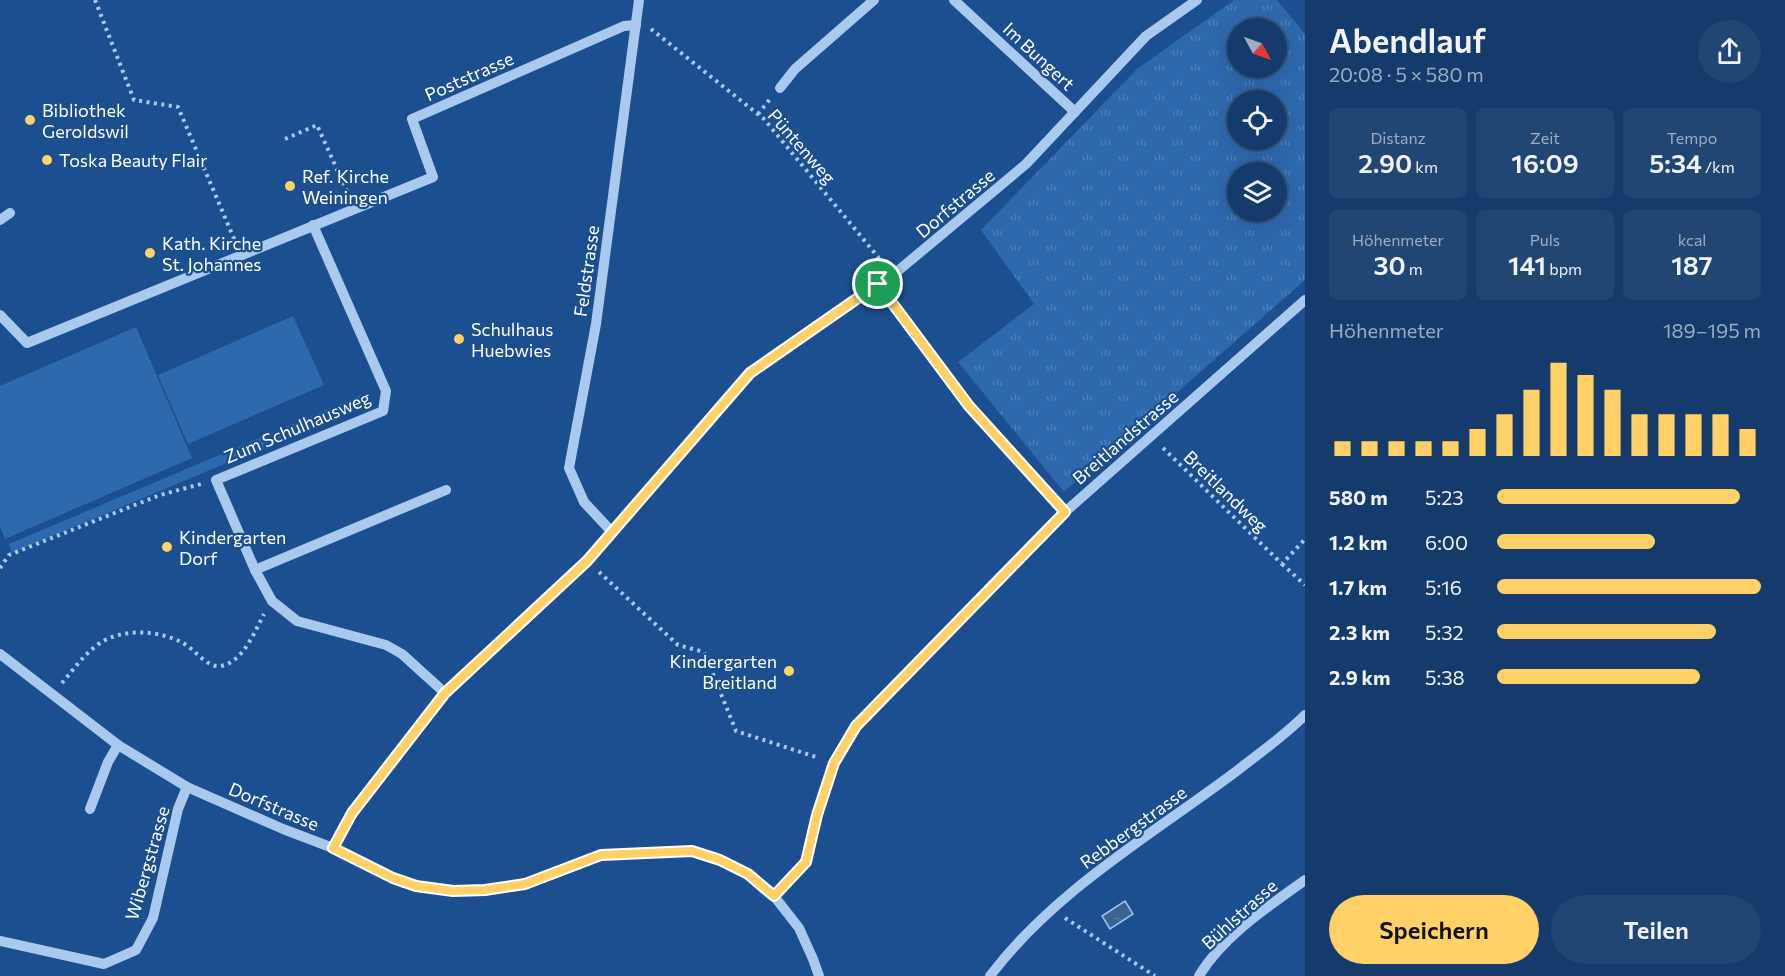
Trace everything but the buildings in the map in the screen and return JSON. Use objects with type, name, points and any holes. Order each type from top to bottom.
[{"type":"street","name":"Feldstrasse","points":[[612,532],[584,502],[569,468],[596,324],[639,0]]},
{"type":"street","points":[[780,88],[795,69],[874,0]]},
{"type":"street","name":"Im Bungert","points":[[954,0],[1075,112]]},
{"type":"street","name":"Dorfstrasse","points":[[0,654],[118,745],[187,787],[333,848],[352,813],[445,693],[587,561],[750,373],[893,275],[1026,164],[1146,36],[1197,0]]},
{"type":"street","name":"Poststrasse","points":[[0,315],[27,343],[433,177],[412,119],[616,29],[636,25]]},
{"type":"street","points":[[0,220],[10,213]]},
{"type":"street","name":"Zum Schulhausweg","points":[[313,225],[386,391],[383,411],[216,480],[255,570],[272,601],[297,621],[386,645],[402,654],[445,693]]},
{"type":"street","points":[[878,284],[969,406],[1065,512]]},
{"type":"street","name":"Breitlandstrasse","points":[[774,896],[806,862],[817,815],[834,763],[856,726],[1065,512],[1305,300]]},
{"type":"street","points":[[255,570],[446,490]]},
{"type":"street","name":"Rebbergstrasse","points":[[990,976],[1008,953],[1106,865],[1200,799],[1287,733],[1305,715]]},
{"type":"street","points":[[90,809],[108,762],[118,745]]},
{"type":"street","name":"Wibergstrasse","points":[[0,941],[104,964],[136,950],[153,918],[178,809],[187,787]]},
{"type":"street","points":[[333,848],[393,878],[416,886],[453,891],[485,890],[525,884],[601,855],[692,851],[720,860],[748,874],[774,896],[799,928],[819,976]]},
{"type":"street","name":"Bühlstrasse","points":[[1199,976],[1221,948],[1265,908],[1305,880]]},
{"type":"path","points":[[95,0],[134,100],[178,107],[241,256]]},
{"type":"path","name":"Püntenweg","points":[[648,26],[764,119],[893,275]]},
{"type":"path","points":[[285,139],[317,125],[355,208]]},
{"type":"path","name":"Breitlandweg","points":[[1152,436],[1305,585]]},
{"type":"path","points":[[0,568],[9,555],[160,495],[216,480]]},
{"type":"path","points":[[1282,564],[1305,539]]},
{"type":"path","points":[[587,561],[678,645],[704,652],[736,731],[834,763]]},
{"type":"path","points":[[66,679],[81,660],[100,643],[117,635],[150,632],[183,643],[210,664],[221,666],[235,658],[247,646],[272,601]]},
{"type":"path","points":[[1053,911],[1155,976]]},
{"type":"green space","points":[[1234,0],[1277,0],[1305,34],[1305,280],[1064,492],[958,362],[1034,304],[981,230],[1137,69]]},
{"type":"green space","points":[[293,316],[324,385],[188,444],[158,375]]},
{"type":"green space","points":[[136,327],[192,458],[5,539],[0,527],[0,386]]},
{"type":"green space","points":[[366,393],[370,403],[12,553],[9,544]]},
{"type":"water","points":[[1125,901],[1133,914],[1110,929],[1102,916]]},
{"type":"place","name":"Bibliothek Geroldswil","points":[[30,120]]},
{"type":"place","name":"Toska Beauty Flair","points":[[47,160]]},
{"type":"place","name":"Ref. Kirche Weiningen","points":[[290,186]]},
{"type":"place","name":"Kath. Kirche St. Johannes","points":[[150,253]]},
{"type":"place","name":"Schulhaus Huebwies","points":[[459,339]]},
{"type":"place","name":"Kindergarten Dorf","points":[[167,547]]},
{"type":"place","name":"Kindergarten Breitland","points":[[789,671]]},
{"type":"route","points":[[878,284],[969,406],[1065,512],[856,726],[834,763],[817,815],[806,862],[774,896],[748,874],[720,860],[692,851],[601,855],[525,884],[485,890],[453,891],[416,886],[393,878],[333,848],[352,813],[445,693],[587,561],[750,373],[878,284]]}]
